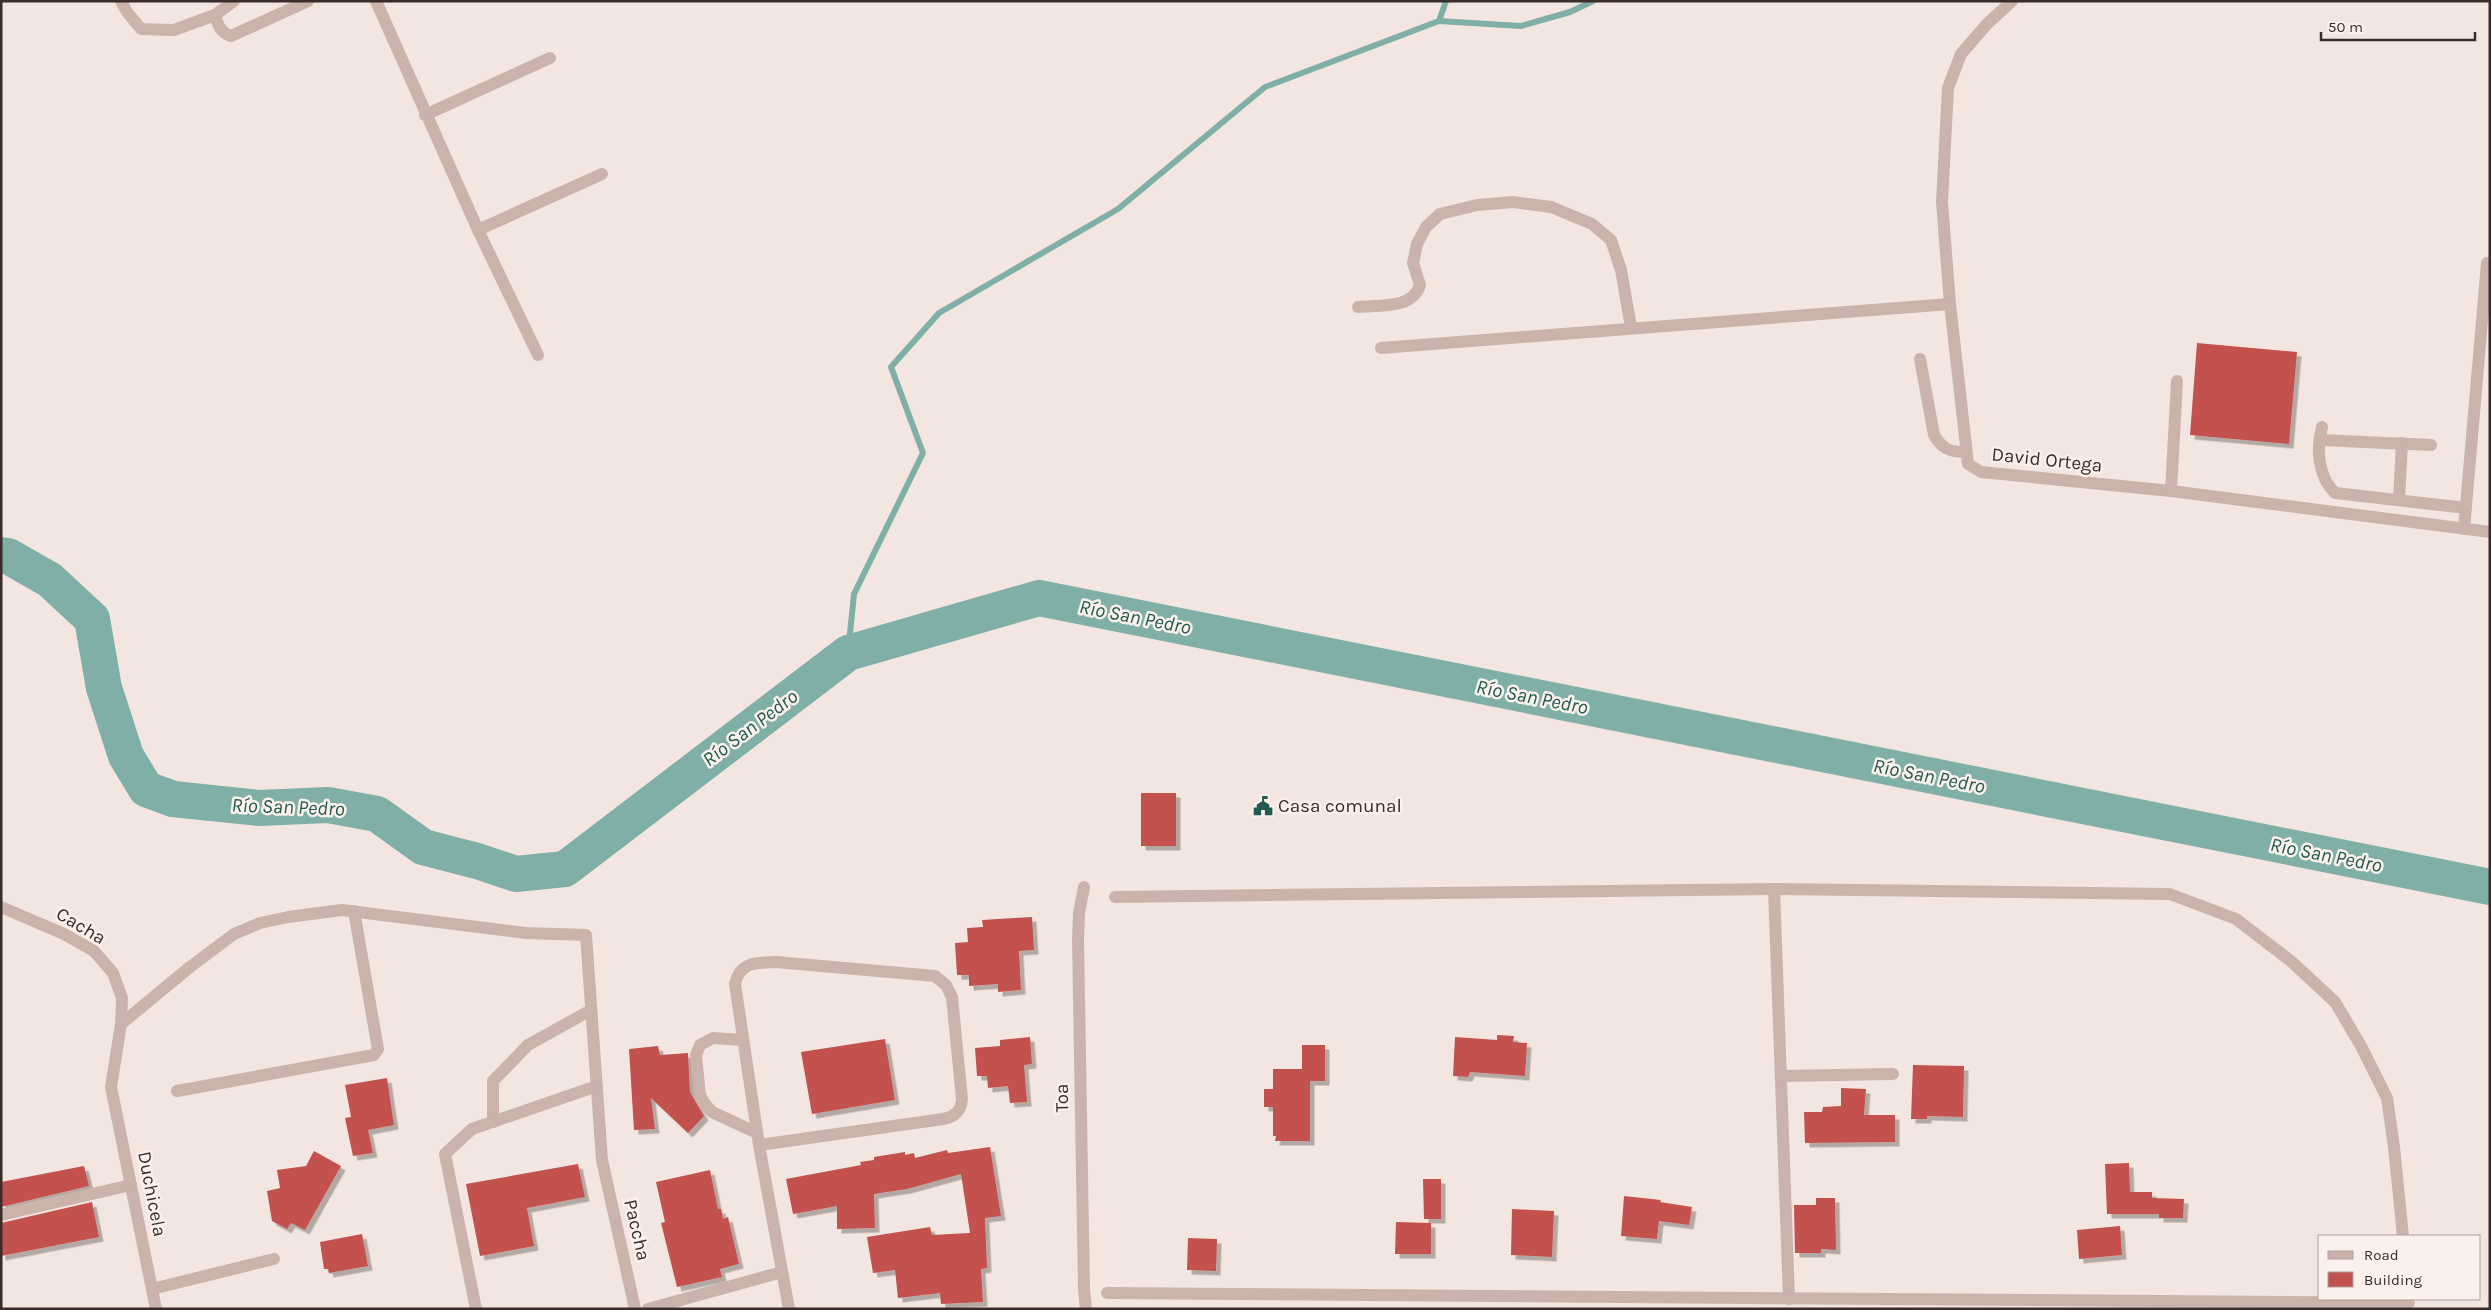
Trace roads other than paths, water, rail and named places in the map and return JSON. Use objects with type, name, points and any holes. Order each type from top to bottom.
[{"type":"street","points":[[121,1],[126,12],[142,29],[174,30],[215,15],[234,1]]},
{"type":"street","points":[[215,15],[219,28],[225,34],[231,36],[308,1]]},
{"type":"street","points":[[376,1],[425,115],[538,355]]},
{"type":"street","name":"David Ortega","points":[[2012,1],[1987,24],[1961,54],[1948,88],[1942,202],[1950,304],[1968,464],[1980,472],[2171,490],[2490,532]]},
{"type":"street","points":[[425,115],[550,58]]},
{"type":"street","points":[[478,230],[602,174]]},
{"type":"street","points":[[1358,307],[1406,302],[1414,296],[1420,285],[1413,262],[1417,244],[1426,227],[1440,214],[1477,205],[1513,202],[1551,206],[1592,224],[1611,240],[1621,270],[1631,327]]},
{"type":"street","points":[[2464,529],[2487,263]]},
{"type":"street","points":[[1381,348],[1631,327],[1950,304]]},
{"type":"street","points":[[1920,358],[1934,435],[1940,446],[1953,452],[1966,452]]},
{"type":"street","points":[[2171,490],[2178,381]]},
{"type":"street","points":[[2322,427],[2320,470],[2326,485],[2335,493],[2466,508]]},
{"type":"street","points":[[2320,440],[2431,445]]},
{"type":"street","points":[[2399,500],[2402,443]]},
{"type":"street","name":"Toa","points":[[1084,887],[1079,913],[1078,939],[1084,1290],[1086,1309]]},
{"type":"street","points":[[1115,897],[1774,889],[2170,894],[2236,920],[2292,962],[2334,1002],[2387,1098],[2403,1235]]},
{"type":"street","points":[[1774,889],[1789,1299]]},
{"type":"street","name":"Cacha","points":[[1,907],[64,934],[94,951],[113,973],[122,998],[121,1024],[111,1087]]},
{"type":"street","points":[[121,1024],[190,967],[234,934],[260,923],[288,917],[342,910],[354,911],[378,1049],[374,1055],[177,1091]]},
{"type":"street","name":"Paccha","points":[[354,911],[526,933],[586,935],[602,1160],[635,1309]]},
{"type":"street","points":[[743,1040],[713,1038],[700,1045],[696,1055],[700,1096],[712,1112],[758,1139],[944,1119],[956,1114],[962,1099],[952,997],[946,985],[935,976],[776,962],[750,963],[739,972],[735,984],[743,1040],[758,1139],[788,1307],[775,1309]]},
{"type":"street","points":[[493,1122],[493,1081],[528,1045],[591,1010]]},
{"type":"street","points":[[1781,1076],[1893,1074]]},
{"type":"street","points":[[476,1309],[445,1154],[472,1130],[597,1086]]},
{"type":"street","name":"Duchicela","points":[[111,1087],[156,1309]]},
{"type":"street","points":[[1,1215],[131,1185]]},
{"type":"street","points":[[152,1289],[274,1259]]},
{"type":"street","points":[[648,1309],[782,1272]]},
{"type":"street","points":[[1107,1293],[2409,1304]]},
{"type":"waterway","points":[[1439,21],[1446,1]]},
{"type":"waterway","points":[[848,653],[854,594],[923,453],[891,367],[939,313],[1118,209],[1265,87],[1439,21],[1521,26],[1570,12],[1593,1]]},
{"type":"waterway","name":"Río San Pedro","points":[[1,555],[8,556],[50,580],[92,619],[104,688],[126,756],[146,789],[173,799],[259,808],[328,805],[377,814],[423,847],[477,861],[516,874],[565,869],[848,653],[1039,598],[2490,887]]},
{"type":"place","name":"Casa comunal","points":[[1263,806]]}]
